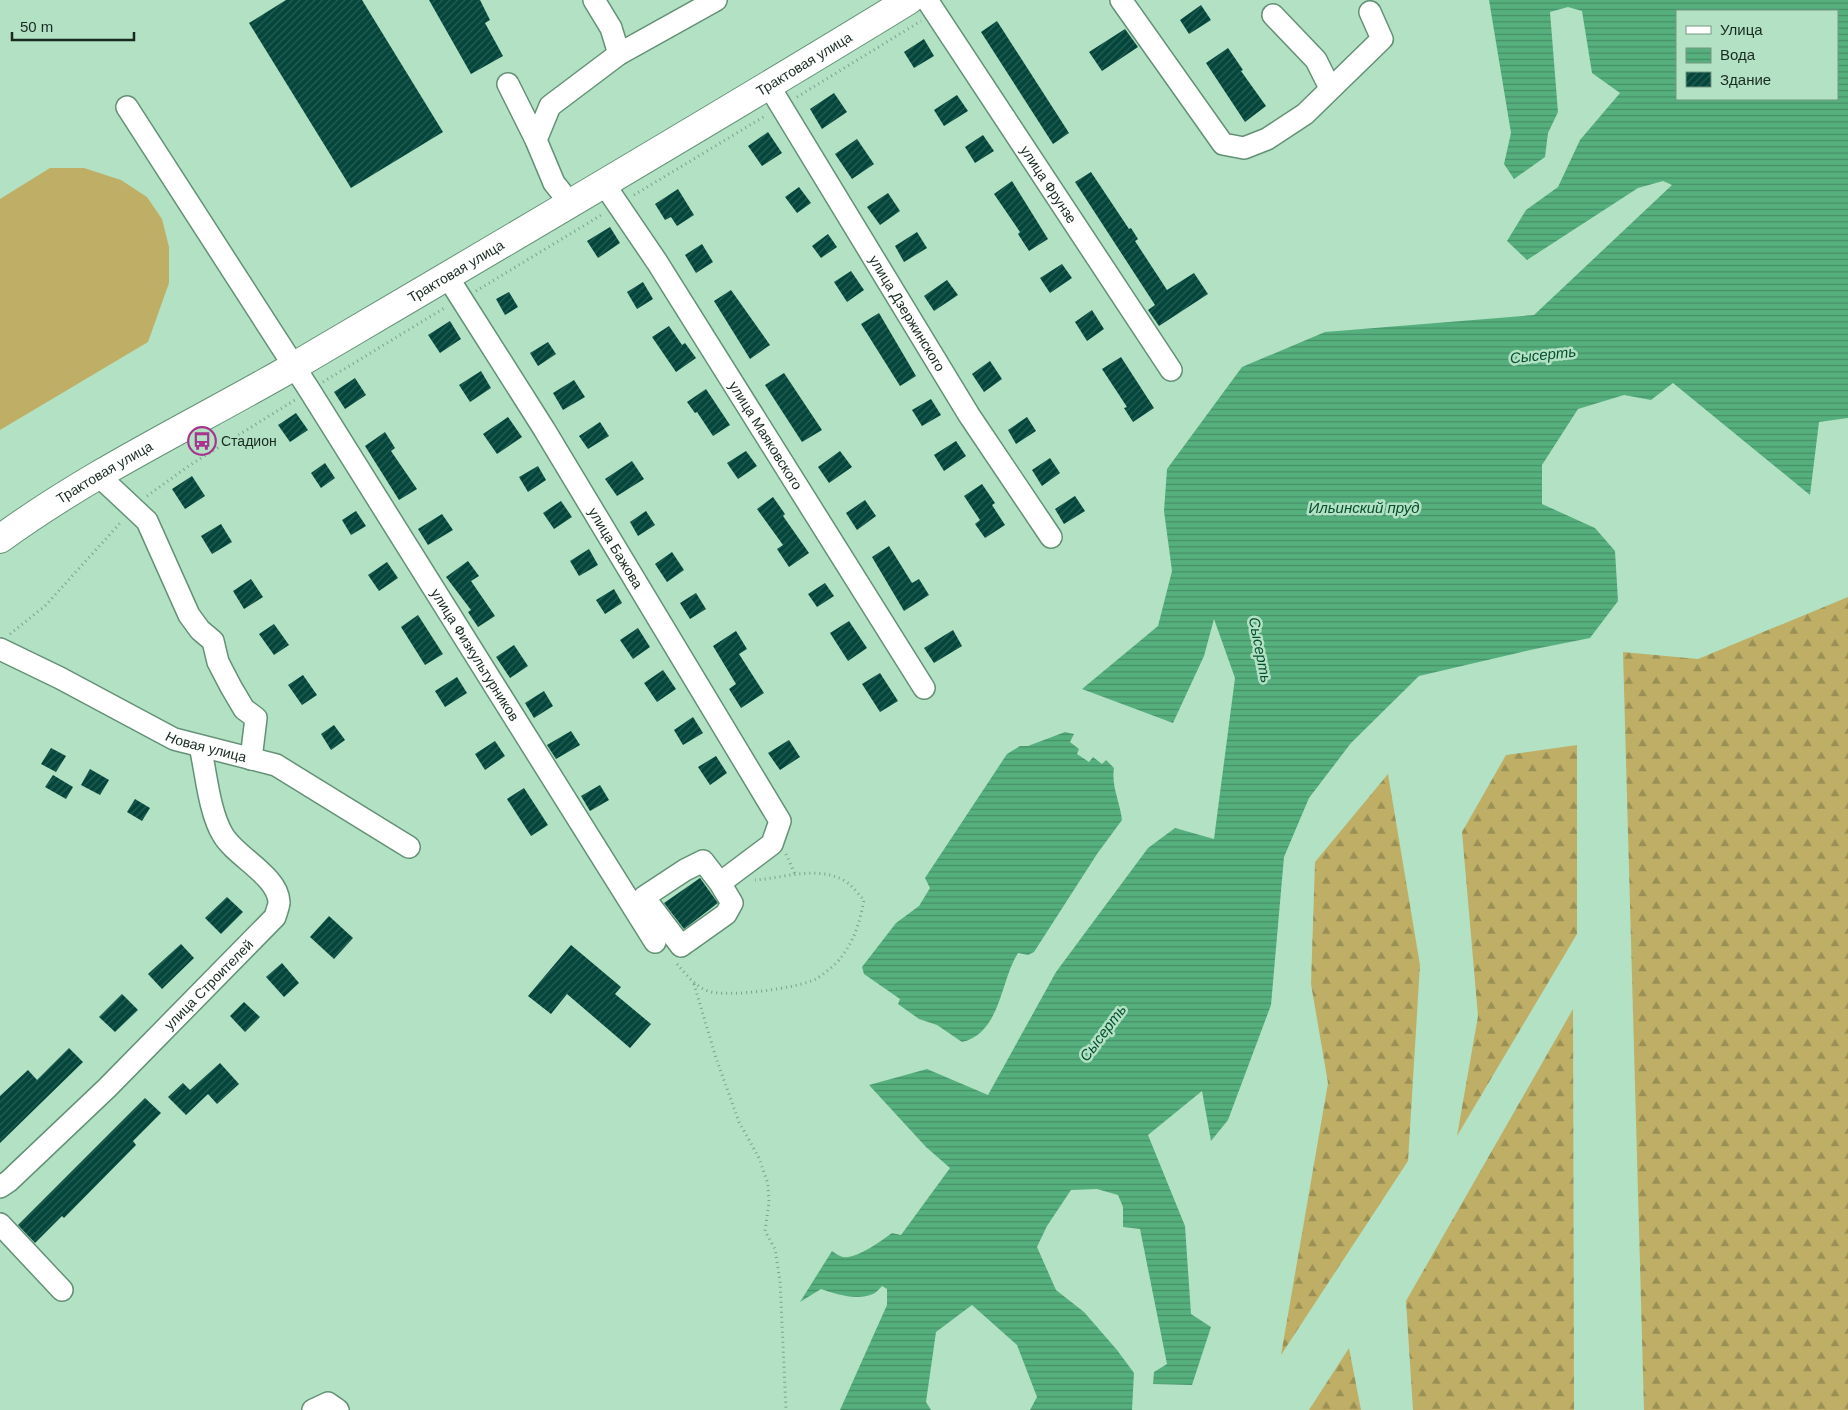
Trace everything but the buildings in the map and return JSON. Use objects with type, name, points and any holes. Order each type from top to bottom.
[{"type":"main road","name":"Трактовая улица","points":[[0,538],[46,506],[294,366],[769,86],[909,0]]},
{"type":"street","points":[[594,0],[611,28],[618,54]]},
{"type":"street","points":[[536,140],[550,106],[618,54],[716,0]]},
{"type":"street","name":"улица Фрунзе","points":[[927,0],[1171,370]]},
{"type":"street","points":[[1121,0],[1223,144],[1244,148],[1267,139],[1305,114],[1382,39],[1370,12]]},
{"type":"street","points":[[1273,15],[1316,60],[1330,88]]},
{"type":"street","points":[[508,84],[536,140],[554,184],[570,203]]},
{"type":"street","name":"улица Дзержинского","points":[[769,86],[969,415],[1051,536]]},
{"type":"street","name":"улица Физкультурников","points":[[127,107],[294,366],[655,942]]},
{"type":"street","name":"улица Маяковского","points":[[604,184],[657,262],[924,688]]},
{"type":"street","name":"улица Бажова","points":[[447,276],[544,429],[780,821],[772,844],[724,880]]},
{"type":"street","points":[[99,476],[147,521],[189,615],[200,630],[213,641],[218,662],[231,687],[244,709],[256,718],[251,759]]},
{"type":"street","name":"Новая улица","points":[[0,649],[60,678],[174,739],[276,765],[409,847]]},
{"type":"street","name":"улица Строителей","points":[[0,1187],[9,1181],[107,1088],[275,917],[279,902],[275,890],[264,874],[239,854],[223,835],[216,818],[200,746]]},
{"type":"street","points":[[0,1224],[62,1290]]},
{"type":"street","points":[[314,1410],[328,1403],[338,1410]]},
{"type":"path","points":[[655,942],[694,984],[709,992],[745,992],[792,987],[817,979],[842,958],[857,930],[864,900],[847,883],[822,874],[795,874],[749,880],[724,880]]},
{"type":"path","points":[[694,984],[716,1058],[739,1122],[759,1158],[768,1184],[769,1203],[765,1231],[775,1249],[780,1280],[786,1410]]},
{"type":"green space","points":[[50,168],[84,168],[121,180],[147,197],[162,219],[169,247],[169,283],[148,342],[0,430],[0,199]]},
{"type":"green space","points":[[1848,597],[1848,1410],[1644,1410],[1623,652],[1698,659]]},
{"type":"green space","points":[[1577,745],[1577,934],[1457,1136],[1478,1016],[1462,832],[1506,755]]},
{"type":"green space","points":[[1388,774],[1420,965],[1408,1161],[1281,1355],[1328,1083],[1311,984],[1315,862]]},
{"type":"green space","points":[[1573,1009],[1574,1410],[1413,1410],[1406,1301]]},
{"type":"green space","points":[[1349,1348],[1361,1410],[1309,1410]]},
{"type":"water","name":"Ильинский пруд","points":[[1489,0],[1848,0],[1848,418],[1819,422],[1810,495],[1673,383],[1651,400],[1624,395],[1578,409],[1542,465],[1542,504],[1595,528],[1615,551],[1618,601],[1590,638],[1419,676],[1351,743],[1309,798],[1284,857],[1271,1005],[1228,1120],[1211,1141],[1202,1091],[1148,1135],[1185,1226],[1191,1314],[1211,1327],[1192,1385],[1153,1384],[1154,1372],[1167,1364],[1140,1229],[1123,1227],[1123,1207],[1118,1195],[1097,1189],[1071,1190],[1047,1226],[1037,1247],[1056,1290],[1084,1312],[1134,1373],[1132,1410],[1030,1410],[1037,1397],[1017,1345],[972,1305],[936,1332],[926,1402],[931,1410],[840,1410],[887,1305],[887,1289],[882,1286],[867,1296],[853,1297],[821,1289],[800,1302],[832,1251],[842,1257],[849,1257],[869,1249],[892,1233],[901,1235],[950,1168],[926,1147],[869,1085],[927,1069],[988,1095],[1056,972],[1148,848],[1175,828],[1214,839],[1235,678],[1214,619],[1204,656],[1173,723],[1082,689],[1158,626],[1172,571],[1164,511],[1167,469],[1242,367],[1325,332],[1534,315],[1672,185],[1663,181],[1638,188],[1527,260],[1507,241],[1526,210],[1558,187],[1580,140],[1620,93],[1592,73],[1582,11],[1568,7],[1550,12],[1558,112],[1548,133],[1545,157],[1514,179],[1504,164],[1511,133]]},
{"type":"water","points":[[1065,732],[1074,734],[1070,742],[1079,749],[1077,754],[1089,762],[1093,757],[1102,764],[1106,760],[1114,768],[1115,788],[1122,820],[1097,854],[1034,952],[1028,955],[1018,953],[1012,964],[998,1005],[985,1028],[975,1037],[962,1042],[937,1025],[919,1019],[898,1004],[900,999],[864,974],[862,967],[896,923],[919,906],[930,888],[925,878],[1007,754],[1020,746],[1028,746]]},
{"type":"place","name":"Стадион","points":[[202,441]]},
{"type":"water label","name":"Сысерть","points":[[1543,355]]},
{"type":"water label","name":"Сысерть","points":[[1260,650]]},
{"type":"water label","name":"Сысерть","points":[[1103,1033]]}]
